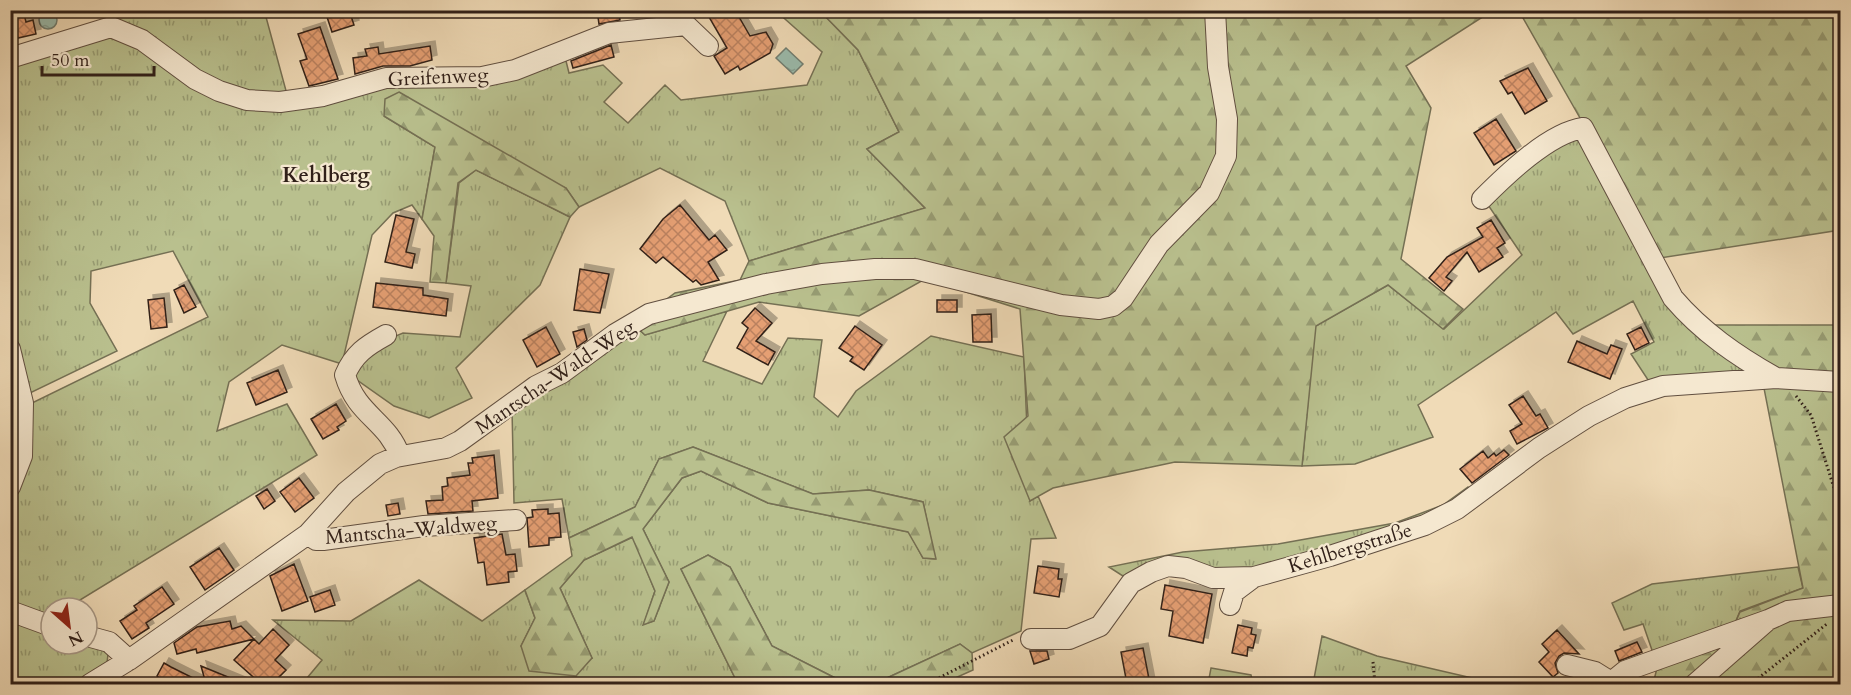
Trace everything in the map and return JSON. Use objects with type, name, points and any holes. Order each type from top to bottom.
[{"type":"street","name":"Mantscha-Wald-Weg","points":[[90,684],[129,660],[308,534],[368,473],[380,464],[400,456],[446,448],[460,441],[536,386],[562,373],[615,334],[649,314],[766,284],[822,274],[915,269],[1038,301],[1084,309],[1106,309],[1113,306],[1123,298],[1159,244],[1209,193],[1226,156],[1227,119],[1218,67],[1215,10]]},
{"type":"street","name":"Greifenweg","points":[[10,58],[102,19],[111,27],[142,40],[195,79],[219,91],[247,100],[280,102],[322,96],[386,78],[482,76],[515,70],[609,33],[686,25],[708,46]]},
{"type":"street","name":"Kehlbergstraße","points":[[1482,199],[1528,158],[1569,130],[1583,128],[1673,297],[1691,319],[1720,342],[1776,378]]},
{"type":"street","points":[[386,335],[364,348],[352,360],[345,375],[350,392],[360,407],[390,436],[400,456]]},
{"type":"street","points":[[10,349],[23,403],[22,456],[10,487]]},
{"type":"street","name":"Kehlbergstraße","points":[[1031,639],[1069,639],[1100,626],[1131,584],[1151,572],[1168,566],[1186,568],[1213,578],[1254,577],[1330,556],[1425,525],[1457,509],[1549,442],[1625,398],[1663,386],[1776,378],[1840,382]]},
{"type":"street","name":"Mantscha-Waldweg","points":[[308,534],[316,540],[323,540],[424,526],[516,520]]},
{"type":"street","points":[[1230,606],[1234,592],[1254,577]]},
{"type":"street","points":[[10,611],[39,622]]},
{"type":"street","points":[[1567,665],[1595,672],[1605,684],[1625,672],[1768,621],[1788,611],[1836,612]]},
{"type":"street","points":[[1695,684],[1768,621]]},
{"type":"street","points":[[99,639],[109,642],[129,660]]},
{"type":"path","points":[[1776,378],[1794,394],[1811,415],[1840,507]]},
{"type":"path","points":[[1751,684],[1836,612]]},
{"type":"path","points":[[927,684],[1016,638],[1031,639]]},
{"type":"path","points":[[1373,662],[1375,684]]},
{"type":"green space","points":[[108,11],[292,11],[266,17],[288,98],[221,87],[108,21]]},
{"type":"green space","points":[[776,11],[820,11],[858,50],[899,132],[867,149],[925,208],[749,261],[725,201],[660,168],[579,207],[566,188],[384,116],[435,147],[422,219],[412,205],[393,213],[372,235],[342,364],[282,345],[229,382],[217,431],[287,404],[317,455],[87,596],[39,596],[39,614],[11,605],[11,511],[19,489],[32,403],[208,317],[173,251],[91,271],[90,303],[117,351],[28,394],[10,322],[10,65],[108,32],[258,107],[372,86],[481,84],[564,53],[569,73],[603,65],[622,83],[604,102],[628,123],[665,85],[681,100],[807,85],[822,52]]},
{"type":"green space","points":[[820,11],[1492,11],[1406,66],[1431,108],[1401,259],[1463,309],[1443,329],[1388,285],[1316,326],[1302,466],[1175,462],[1053,488],[1030,501],[1004,437],[1028,416],[1020,309],[925,279],[859,316],[759,302],[645,335],[633,324],[675,293],[740,280],[749,261],[925,208],[867,149],[899,132],[858,50]]},
{"type":"green space","points":[[1519,11],[1840,11],[1840,230],[1660,258],[1576,132],[1580,118]]},
{"type":"green space","points":[[399,92],[566,188],[579,207],[570,217],[476,170],[458,183],[446,283],[430,282],[434,236],[422,219],[435,147],[384,116],[385,99]]},
{"type":"green space","points":[[1576,132],[1644,260],[1755,374],[1652,386],[1631,354],[1654,342],[1633,301],[1573,334],[1556,312],[1418,405],[1433,437],[1355,464],[1302,466],[1315,326],[1388,285],[1444,329],[1522,255],[1486,202]]},
{"type":"green space","points":[[476,170],[570,217],[540,285],[456,368],[472,398],[429,418],[394,406],[350,375],[372,346],[403,333],[460,337],[471,286],[446,283],[459,183]]},
{"type":"green space","points":[[727,311],[703,361],[762,384],[788,338],[822,340],[814,397],[838,417],[856,391],[931,336],[1024,357],[1030,501],[1038,496],[1056,538],[1031,539],[1021,631],[972,653],[960,644],[874,684],[847,684],[772,646],[730,567],[708,555],[681,569],[738,684],[302,684],[322,660],[273,620],[351,621],[419,580],[482,621],[525,590],[535,618],[521,646],[592,658],[560,588],[584,560],[633,537],[655,591],[644,624],[654,621],[669,582],[643,529],[682,478],[701,471],[768,503],[909,532],[923,558],[935,559],[923,502],[869,490],[813,494],[693,447],[659,459],[635,507],[569,538],[562,499],[514,503],[512,409],[633,324],[645,335]]},
{"type":"green space","points":[[1709,325],[1840,325],[1840,684],[1653,684],[1657,668],[1733,628],[1740,612],[1803,588],[1763,383]]},
{"type":"green space","points":[[693,447],[813,494],[869,490],[923,502],[936,559],[923,558],[908,532],[768,503],[701,471],[682,478],[643,529],[669,582],[654,621],[643,625],[655,591],[632,537],[584,560],[560,588],[592,658],[576,676],[529,671],[521,646],[535,618],[525,590],[572,556],[569,538],[635,507],[659,459]]},
{"type":"green space","points":[[1468,487],[1473,493],[1445,512],[1250,571],[1213,573],[1181,561],[1129,580],[1109,567],[1183,552],[1278,544],[1395,523],[1443,505]]},
{"type":"green space","points":[[708,555],[730,567],[772,646],[847,684],[738,684],[681,569]]},
{"type":"green space","points":[[1798,567],[1803,588],[1740,611],[1733,628],[1654,656],[1643,624],[1624,630],[1612,603],[1652,584]]},
{"type":"green space","points":[[10,618],[39,626],[39,656],[99,656],[99,646],[108,654],[107,663],[76,684],[11,684]]},
{"type":"green space","points":[[1322,636],[1377,656],[1498,684],[1313,684]]},
{"type":"green space","points":[[960,644],[972,653],[973,670],[942,684],[874,684]]},
{"type":"green space","points":[[1211,668],[1251,675],[1253,684],[1208,684]]},
{"type":"water","points":[[48,11],[54,14],[57,20],[54,26],[48,29],[42,26],[39,20],[42,14]]},
{"type":"water","points":[[786,48],[803,64],[793,74],[776,58]]},
{"type":"building","points":[[10,10],[23,10],[26,22],[33,20],[36,34],[18,38],[16,32],[10,34]]},
{"type":"building","points":[[337,10],[349,10],[354,25],[332,32],[326,14]]},
{"type":"building","points":[[597,10],[618,10],[620,20],[599,24]]},
{"type":"building","points":[[647,10],[686,10],[686,13],[648,17]]},
{"type":"building","points":[[720,10],[735,10],[750,36],[766,32],[773,44],[770,53],[740,70],[738,66],[725,74],[714,56],[727,48],[709,17]]},
{"type":"building","points":[[320,27],[338,79],[309,86],[300,61],[307,59],[298,34]]},
{"type":"building","points":[[611,45],[614,57],[573,68],[571,61]]},
{"type":"building","points":[[430,46],[432,60],[410,66],[383,66],[355,74],[353,58],[367,56],[365,49],[378,47],[379,54]]},
{"type":"building","points":[[1528,68],[1547,101],[1525,114],[1512,92],[1508,94],[1500,81]]},
{"type":"building","points":[[1496,119],[1516,151],[1494,165],[1474,133]]},
{"type":"building","points":[[680,205],[709,240],[715,235],[727,250],[708,262],[719,280],[701,285],[696,280],[693,282],[663,257],[656,263],[640,249],[663,219]]},
{"type":"building","points":[[396,215],[414,219],[406,252],[415,254],[412,268],[385,262]]},
{"type":"building","points":[[1491,220],[1505,243],[1497,248],[1503,257],[1479,272],[1467,252],[1446,277],[1452,281],[1444,291],[1429,278],[1447,257],[1483,237],[1477,228]]},
{"type":"building","points":[[580,269],[609,274],[600,313],[574,310]]},
{"type":"building","points":[[376,283],[423,288],[423,295],[448,299],[446,316],[373,307]]},
{"type":"building","points":[[184,285],[196,307],[184,313],[174,290]]},
{"type":"building","points":[[164,298],[167,327],[151,329],[148,300]]},
{"type":"building","points":[[937,300],[957,300],[957,312],[937,312]]},
{"type":"building","points":[[755,308],[772,323],[756,341],[775,352],[768,365],[737,348],[748,328],[742,323]]},
{"type":"building","points":[[991,314],[992,342],[973,342],[972,315]]},
{"type":"building","points":[[855,326],[882,345],[864,370],[850,361],[853,357],[839,348]]},
{"type":"building","points":[[546,327],[560,354],[537,367],[523,340]]},
{"type":"building","points":[[1641,327],[1649,343],[1635,350],[1627,334]]},
{"type":"building","points":[[584,329],[587,340],[577,347],[573,332]]},
{"type":"building","points":[[1577,341],[1607,354],[1611,345],[1622,349],[1610,379],[1568,362]]},
{"type":"building","points":[[278,370],[287,392],[256,405],[247,383]]},
{"type":"building","points":[[1523,396],[1536,416],[1540,414],[1548,428],[1517,444],[1510,431],[1522,424],[1509,405]]},
{"type":"building","points":[[336,404],[346,421],[337,427],[339,430],[323,439],[311,419]]},
{"type":"building","points":[[1504,450],[1509,455],[1472,483],[1460,469],[1483,451],[1488,458]]},
{"type":"building","points":[[494,455],[498,498],[472,501],[473,511],[428,514],[426,501],[443,500],[442,487],[448,486],[447,478],[470,475],[468,463],[473,463],[472,458]]},
{"type":"building","points":[[299,478],[314,498],[295,512],[280,492]]},
{"type":"building","points":[[267,489],[275,501],[264,509],[256,496]]},
{"type":"building","points":[[398,503],[400,514],[388,516],[386,505]]},
{"type":"building","points":[[548,509],[548,514],[559,513],[561,537],[549,538],[549,545],[529,547],[527,518],[533,517],[532,510]]},
{"type":"building","points":[[502,534],[506,555],[515,554],[517,571],[508,572],[509,582],[487,585],[484,562],[478,563],[474,538]]},
{"type":"building","points":[[219,548],[234,570],[205,590],[190,567]]},
{"type":"building","points":[[294,564],[308,601],[282,611],[270,576]]},
{"type":"building","points":[[1038,566],[1059,569],[1058,579],[1062,579],[1059,597],[1034,593]]},
{"type":"building","points":[[1165,585],[1212,594],[1203,643],[1169,636],[1173,611],[1161,609]]},
{"type":"building","points":[[162,587],[174,604],[146,623],[149,628],[132,639],[120,621],[137,610],[134,606]]},
{"type":"building","points":[[330,590],[335,605],[315,612],[310,597]]},
{"type":"building","points":[[230,621],[232,629],[241,626],[254,639],[197,653],[196,649],[177,654],[174,643],[197,627]]},
{"type":"building","points":[[1238,625],[1252,628],[1251,634],[1256,635],[1253,648],[1248,647],[1247,656],[1232,653]]},
{"type":"building","points":[[273,629],[289,645],[275,660],[286,670],[272,684],[261,684],[234,660],[254,639],[259,644]]},
{"type":"building","points":[[1557,630],[1579,654],[1564,653],[1559,656],[1555,663],[1558,673],[1553,677],[1539,662],[1549,652],[1542,644]]},
{"type":"building","points":[[1637,642],[1642,652],[1619,661],[1615,651]]},
{"type":"building","points":[[1143,648],[1150,684],[1127,684],[1121,652]]},
{"type":"building","points":[[1030,651],[1047,651],[1049,659],[1034,664]]},
{"type":"building","points":[[164,663],[205,684],[167,684],[157,676]]},
{"type":"building","points":[[201,666],[245,684],[206,684]]},
{"type":"district","name":"Kehlberg","points":[[326,175]]}]
